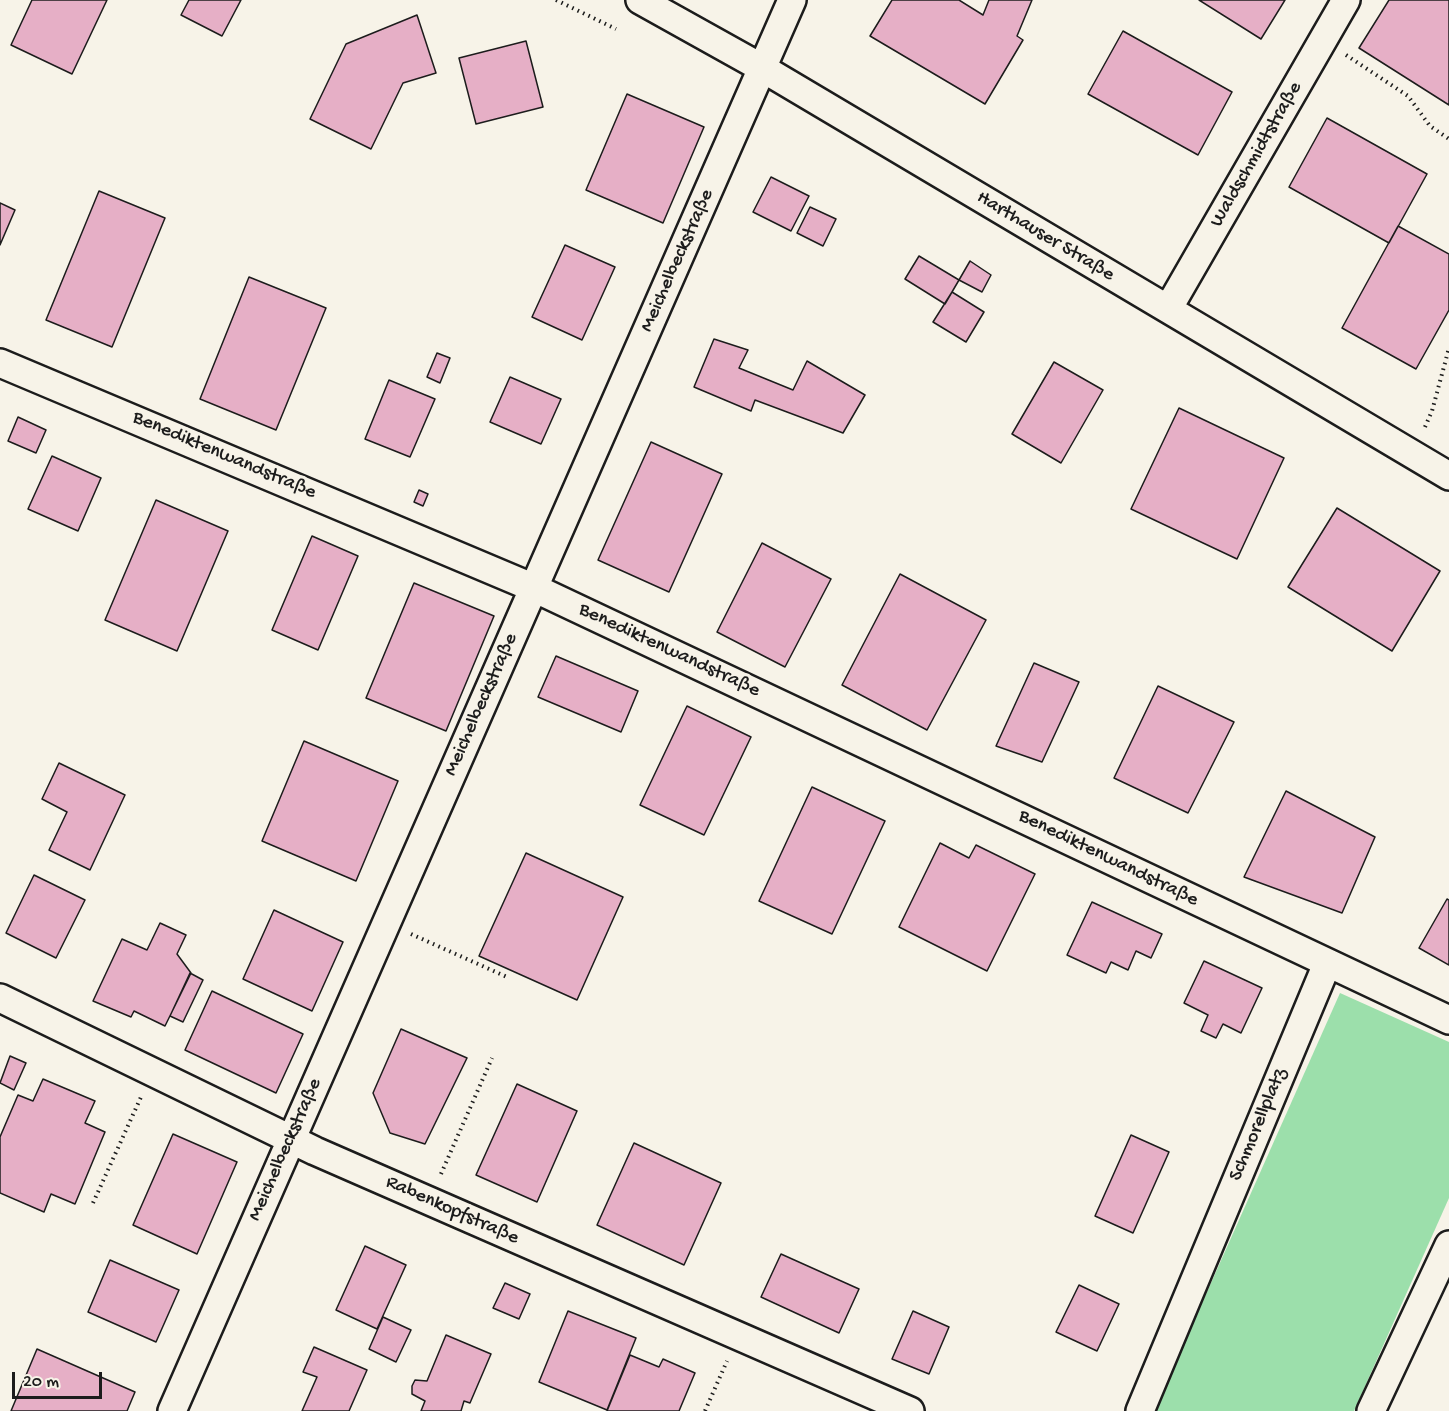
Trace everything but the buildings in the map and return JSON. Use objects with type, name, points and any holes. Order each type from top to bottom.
[{"type":"street","name":"Harthauser Straße","points":[[640,0],[762,68],[1449,476]]},
{"type":"street","name":"Meichelbeckstraße","points":[[172,1411],[792,0]]},
{"type":"street","name":"Waldschmidtstraße","points":[[1168,309],[1346,0]]},
{"type":"street","name":"Benediktenwandstraße","points":[[0,363],[534,588],[907,762],[1327,964]]},
{"type":"street","points":[[1327,964],[1449,1020]]},
{"type":"street","name":"Schmorellplatz","points":[[1140,1411],[1327,964]]},
{"type":"street","name":"Rabenkopfstraße","points":[[0,998],[291,1140],[910,1411]]},
{"type":"street","points":[[1371,1411],[1449,1245]]},
{"type":"path","points":[[556,0],[616,29]]},
{"type":"path","points":[[1323,40],[1408,96],[1430,126],[1449,139]]},
{"type":"path","points":[[1412,454],[1432,411],[1449,348]]},
{"type":"path","points":[[386,923],[507,977]]},
{"type":"path","points":[[440,1175],[492,1058]]},
{"type":"path","points":[[93,1203],[144,1089]]},
{"type":"path","points":[[705,1411],[738,1336]]},
{"type":"green space","points":[[1340,993],[1449,1042],[1449,1198],[1354,1411],[1154,1411]]}]
